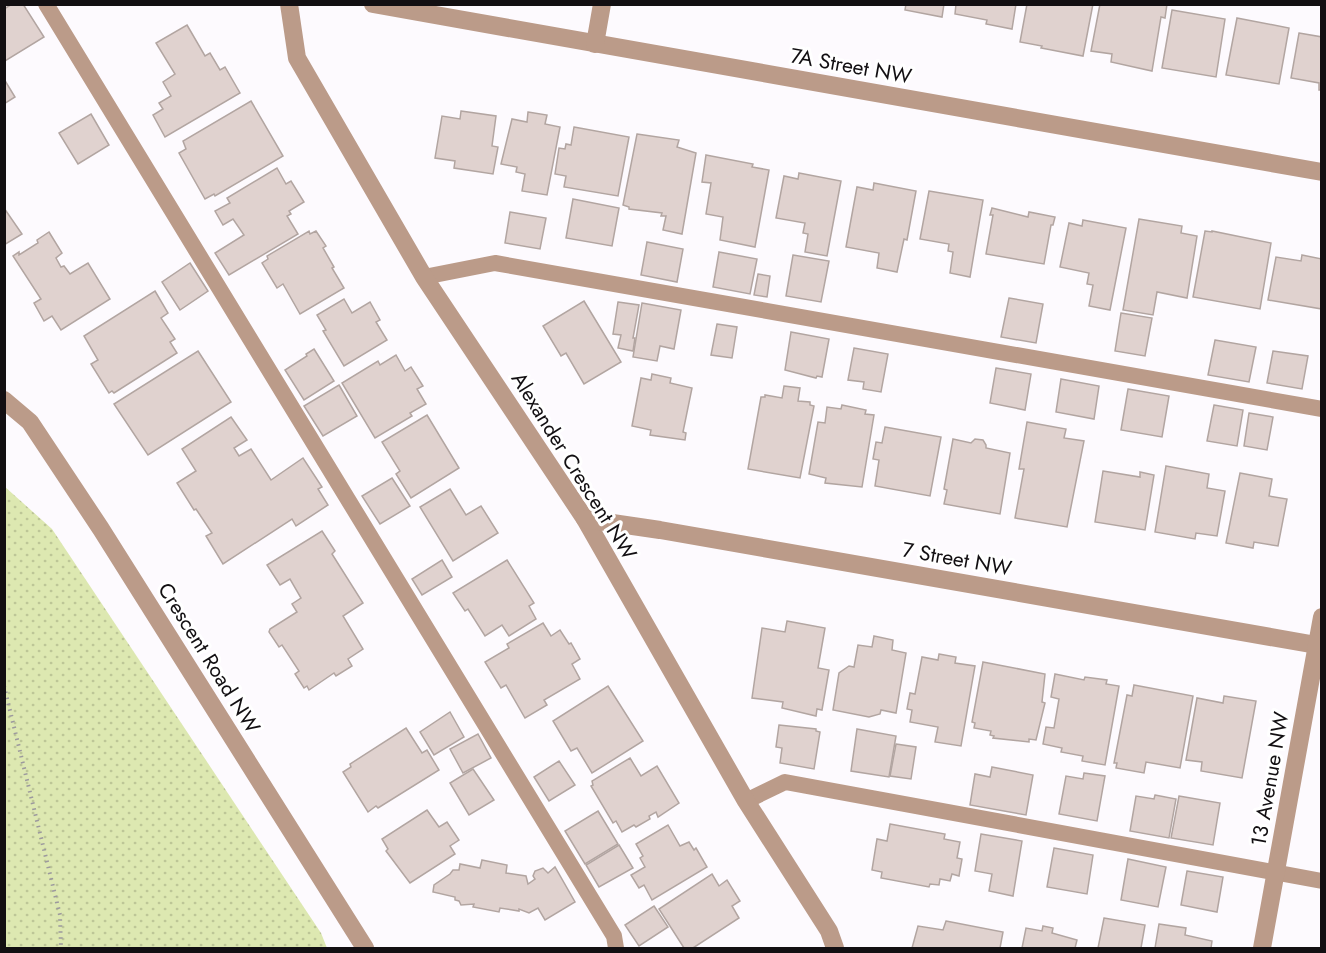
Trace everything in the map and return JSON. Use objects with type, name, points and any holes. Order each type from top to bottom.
[{"type":"street","name":"Alexander Crescent NW","points":[[289,4],[297,58],[424,277],[585,519],[746,801],[829,931],[835,948]]},
{"type":"street","name":"7A Street NW","points":[[373,4],[1322,172]]},
{"type":"street","points":[[595,44],[603,4]]},
{"type":"street","name":"Crescent Road NW","points":[[4,400],[30,423],[101,530],[365,948]]},
{"type":"street","name":"7 Street NW","points":[[585,519],[671,532],[1319,646]]},
{"type":"street","name":"13 Avenue NW","points":[[1263,948],[1275,873],[1319,646],[1322,617]]},
{"type":"lane","points":[[46,4],[614,936],[616,948]]},
{"type":"lane","points":[[424,277],[495,263],[1322,409]]},
{"type":"lane","points":[[746,801],[785,782],[1322,881]]},
{"type":"path","points":[[4,686],[60,915],[61,948]]},
{"type":"green space","points":[[4,486],[52,529],[321,933],[327,948],[5,948]]},
{"type":"building","points":[[12,4],[23,4],[44,37],[5,61],[4,9]]},
{"type":"building","points":[[906,4],[944,4],[942,17],[905,10]]},
{"type":"building","points":[[956,4],[1016,4],[1012,29],[986,24],[987,20],[955,14]]},
{"type":"building","points":[[1027,4],[1093,4],[1083,56],[1020,42]]},
{"type":"building","points":[[1100,4],[1167,4],[1165,18],[1161,17],[1152,71],[1111,62],[1112,54],[1091,51]]},
{"type":"building","points":[[1172,10],[1225,19],[1216,77],[1162,68]]},
{"type":"building","points":[[1237,18],[1289,28],[1279,84],[1226,75]]},
{"type":"building","points":[[187,25],[205,56],[210,53],[220,70],[225,67],[240,93],[165,137],[153,115],[163,109],[159,103],[171,96],[163,82],[175,74],[156,43]]},
{"type":"building","points":[[1299,33],[1322,37],[1322,90],[1319,90],[1319,83],[1291,78]]},
{"type":"building","points":[[4,79],[15,97],[4,104]]},
{"type":"building","points":[[251,101],[283,156],[215,196],[214,194],[205,199],[179,153],[186,149],[183,141]]},
{"type":"building","points":[[461,111],[496,116],[492,146],[498,147],[493,174],[454,168],[455,161],[435,158],[442,116],[460,119]]},
{"type":"building","points":[[528,112],[547,115],[545,124],[560,127],[547,195],[522,191],[525,174],[516,172],[517,167],[501,164],[512,119],[527,122]]},
{"type":"building","points":[[91,114],[109,145],[78,164],[59,133]]},
{"type":"building","points":[[574,127],[629,137],[618,196],[564,187],[566,176],[555,174],[559,148],[565,149],[566,144],[571,145]]},
{"type":"building","points":[[637,134],[679,140],[677,147],[696,153],[682,234],[663,230],[666,216],[661,216],[662,213],[629,209],[623,205]]},
{"type":"building","points":[[706,155],[753,164],[752,167],[769,170],[755,247],[720,240],[723,217],[706,214],[711,183],[702,182]]},
{"type":"building","points":[[277,168],[286,184],[291,181],[304,202],[289,211],[291,214],[287,216],[298,234],[229,275],[215,253],[244,235],[233,219],[223,225],[215,211],[230,203],[227,198]]},
{"type":"building","points":[[799,173],[841,181],[827,256],[805,252],[808,234],[803,233],[805,223],[776,218],[784,176],[798,179]]},
{"type":"building","points":[[874,183],[916,191],[907,240],[904,239],[897,272],[877,268],[879,253],[846,247],[857,187],[873,190]]},
{"type":"building","points":[[929,191],[983,200],[970,277],[950,273],[953,252],[948,251],[949,244],[920,239]]},
{"type":"building","points":[[573,199],[619,208],[612,246],[566,238]]},
{"type":"building","points":[[4,208],[22,234],[4,245]]},
{"type":"building","points":[[992,208],[1028,217],[1029,212],[1055,217],[1051,225],[1044,264],[986,254],[993,215],[990,215]]},
{"type":"building","points":[[510,212],[546,218],[540,249],[505,243]]},
{"type":"building","points":[[1139,219],[1182,226],[1181,233],[1197,236],[1187,298],[1157,292],[1153,315],[1123,310]]},
{"type":"building","points":[[1083,220],[1126,228],[1110,310],[1089,306],[1093,285],[1087,284],[1089,273],[1060,267],[1069,223],[1082,226]]},
{"type":"building","points":[[309,231],[310,234],[316,231],[326,246],[323,248],[344,288],[300,314],[283,284],[277,288],[262,263],[268,259],[267,256]]},
{"type":"building","points":[[1205,231],[1271,243],[1260,309],[1193,297]]},
{"type":"building","points":[[49,232],[62,253],[56,258],[61,267],[64,266],[70,274],[88,263],[110,299],[61,330],[52,316],[44,321],[34,303],[41,299],[13,256],[19,252],[19,255],[38,243],[37,240]]},
{"type":"building","points":[[647,242],[683,249],[677,282],[641,275]]},
{"type":"building","points":[[719,252],[757,259],[750,294],[713,287]]},
{"type":"building","points":[[793,255],[829,261],[821,302],[786,296]]},
{"type":"building","points":[[1302,255],[1322,259],[1322,309],[1268,300],[1276,257],[1301,261]]},
{"type":"building","points":[[190,263],[208,291],[180,310],[162,282]]},
{"type":"building","points":[[758,274],[770,276],[767,297],[754,295]]},
{"type":"building","points":[[155,291],[168,313],[161,318],[175,339],[170,342],[177,353],[114,393],[112,391],[109,393],[91,364],[98,360],[84,336]]},
{"type":"building","points":[[1009,298],[1043,304],[1036,343],[1001,337]]},
{"type":"building","points":[[344,299],[352,313],[370,302],[380,320],[376,322],[387,340],[344,366],[323,331],[326,330],[317,315]]},
{"type":"building","points":[[584,301],[621,362],[584,384],[566,353],[561,356],[543,326]]},
{"type":"building","points":[[618,302],[639,305],[633,351],[618,348],[621,335],[613,334]]},
{"type":"building","points":[[642,303],[681,310],[674,349],[660,346],[657,361],[633,357]]},
{"type":"building","points":[[1121,313],[1152,318],[1145,356],[1115,351]]},
{"type":"building","points":[[717,324],[737,327],[732,358],[711,355]]},
{"type":"building","points":[[791,332],[829,339],[822,377],[817,376],[816,378],[785,370]]},
{"type":"building","points":[[1215,340],[1256,347],[1249,382],[1208,375]]},
{"type":"building","points":[[854,348],[888,354],[881,392],[863,389],[864,382],[848,380]]},
{"type":"building","points":[[314,349],[334,381],[304,400],[285,370]]},
{"type":"building","points":[[198,351],[231,402],[148,455],[114,404]]},
{"type":"building","points":[[1273,351],[1308,356],[1302,389],[1267,383]]},
{"type":"building","points":[[396,355],[405,371],[411,367],[423,386],[417,389],[426,404],[410,413],[412,416],[375,438],[342,383],[378,361],[380,365]]},
{"type":"building","points":[[996,368],[1031,374],[1025,410],[990,403]]},
{"type":"building","points":[[652,374],[671,378],[670,383],[692,388],[683,432],[686,433],[685,440],[650,435],[651,430],[632,426],[641,378],[651,380]]},
{"type":"building","points":[[1061,379],[1099,386],[1094,419],[1056,412]]},
{"type":"building","points":[[339,385],[357,416],[323,436],[304,406]]},
{"type":"building","points":[[784,386],[800,388],[798,401],[810,402],[810,405],[814,406],[800,478],[748,469],[761,397],[765,395],[782,398]]},
{"type":"building","points":[[1128,389],[1169,396],[1162,437],[1121,430]]},
{"type":"building","points":[[842,405],[866,410],[865,414],[874,415],[862,487],[825,483],[826,478],[809,474],[818,422],[825,423],[827,407],[841,409]]},
{"type":"building","points":[[1214,405],[1243,410],[1237,446],[1207,441]]},
{"type":"building","points":[[1249,413],[1273,417],[1267,450],[1244,446]]},
{"type":"building","points":[[427,415],[459,468],[411,498],[396,474],[400,471],[382,442]]},
{"type":"building","points":[[231,417],[247,440],[234,448],[239,456],[251,449],[271,480],[303,458],[322,487],[318,489],[328,505],[296,526],[292,519],[223,564],[206,536],[212,533],[177,483],[196,471],[182,449]]},
{"type":"building","points":[[1027,422],[1066,429],[1064,438],[1084,441],[1067,527],[1015,518],[1024,469],[1019,469]]},
{"type":"building","points":[[885,427],[941,437],[930,496],[875,486],[879,460],[873,459],[876,442],[882,443]]},
{"type":"building","points":[[953,439],[971,443],[975,439],[983,440],[986,448],[1010,453],[1000,514],[944,504],[947,490],[944,489]]},
{"type":"building","points":[[1166,466],[1209,474],[1207,488],[1225,491],[1217,536],[1196,533],[1195,539],[1155,532]]},
{"type":"building","points":[[1103,471],[1140,477],[1140,472],[1154,475],[1145,530],[1095,522]]},
{"type":"building","points":[[1240,473],[1272,479],[1269,496],[1287,499],[1278,546],[1254,542],[1253,548],[1226,543]]},
{"type":"building","points":[[392,478],[410,506],[380,524],[362,496]]},
{"type":"building","points":[[450,489],[466,515],[481,506],[498,533],[453,561],[420,507]]},
{"type":"building","points":[[322,531],[335,551],[332,554],[363,603],[343,616],[363,649],[348,659],[352,666],[336,676],[334,673],[309,690],[307,686],[304,688],[295,674],[299,671],[282,645],[279,647],[269,632],[270,629],[297,612],[292,604],[301,598],[290,579],[280,585],[267,565]]},
{"type":"building","points":[[442,560],[452,577],[422,595],[412,579]]},
{"type":"building","points":[[507,560],[534,603],[529,606],[536,619],[509,636],[502,625],[485,636],[468,609],[465,611],[453,593]]},
{"type":"building","points":[[787,621],[825,628],[818,668],[829,670],[822,710],[817,709],[816,716],[782,708],[783,702],[752,698],[762,628],[785,632]]},
{"type":"building","points":[[543,623],[551,636],[560,630],[569,644],[571,643],[580,659],[572,664],[580,679],[544,700],[547,705],[525,718],[506,685],[501,688],[485,662],[509,648],[507,644]]},
{"type":"building","points":[[874,636],[893,640],[892,650],[906,653],[896,713],[881,710],[880,714],[869,717],[833,710],[839,673],[849,666],[854,667],[858,645],[872,647]]},
{"type":"building","points":[[939,654],[956,657],[955,663],[975,666],[961,746],[935,742],[938,727],[910,722],[912,710],[907,709],[910,693],[915,694],[922,657],[938,660]]},
{"type":"building","points":[[983,662],[1045,674],[1042,702],[1045,703],[1036,740],[1029,739],[1029,742],[993,738],[994,736],[990,735],[991,731],[974,728],[975,723],[972,722]]},
{"type":"building","points":[[1055,674],[1084,680],[1085,677],[1107,680],[1106,684],[1119,686],[1105,765],[1082,761],[1083,756],[1061,752],[1062,748],[1043,744],[1046,727],[1054,728],[1059,699],[1051,697]]},
{"type":"building","points":[[1134,685],[1193,696],[1180,768],[1146,762],[1144,773],[1116,768],[1117,763],[1114,763],[1127,695],[1132,696]]},
{"type":"building","points":[[608,686],[643,741],[592,773],[577,748],[571,751],[553,721]]},
{"type":"building","points":[[1224,696],[1256,701],[1242,778],[1201,771],[1202,762],[1186,760],[1197,698],[1223,703]]},
{"type":"building","points":[[450,712],[464,737],[434,755],[420,732]]},
{"type":"building","points":[[779,725],[816,729],[820,732],[814,769],[780,763],[782,748],[776,747]]},
{"type":"building","points":[[406,728],[422,753],[427,750],[439,770],[368,812],[343,772],[351,767],[350,764]]},
{"type":"building","points":[[857,729],[896,736],[889,777],[851,771]]},
{"type":"building","points":[[478,734],[491,758],[463,773],[450,749]]},
{"type":"building","points":[[896,744],[916,747],[911,779],[890,776]]},
{"type":"building","points":[[630,758],[641,776],[657,766],[679,803],[658,817],[656,812],[649,816],[650,819],[622,832],[616,821],[613,823],[591,786],[592,781]]},
{"type":"building","points":[[559,761],[575,785],[549,801],[534,777]]},
{"type":"building","points":[[992,767],[1033,775],[1026,815],[970,805],[975,774],[990,777]]},
{"type":"building","points":[[473,769],[494,800],[469,815],[450,783]]},
{"type":"building","points":[[1084,773],[1105,776],[1097,821],[1059,814],[1066,776],[1083,779]]},
{"type":"building","points":[[1155,795],[1176,799],[1169,838],[1130,831],[1136,796],[1154,799]]},
{"type":"building","points":[[1179,796],[1220,803],[1213,845],[1171,838]]},
{"type":"building","points":[[427,810],[439,827],[447,822],[459,840],[450,846],[455,854],[410,883],[386,851],[388,849],[382,839]]},
{"type":"building","points":[[598,811],[618,844],[585,864],[565,831]]},
{"type":"building","points":[[890,824],[945,834],[944,839],[960,842],[957,858],[962,859],[959,876],[952,874],[950,881],[940,879],[939,885],[930,884],[929,887],[881,878],[882,872],[872,870],[877,839],[887,841]]},
{"type":"building","points":[[668,825],[680,846],[689,842],[694,850],[696,848],[707,867],[652,900],[644,885],[639,888],[631,875],[645,867],[640,858],[643,856],[636,844]]},
{"type":"building","points":[[981,834],[1022,841],[1013,896],[989,891],[992,874],[975,871]]},
{"type":"building","points":[[619,845],[633,868],[599,887],[586,865]]},
{"type":"building","points":[[1054,848],[1093,855],[1087,894],[1047,887]]},
{"type":"building","points":[[1128,859],[1166,867],[1158,907],[1121,900]]},
{"type":"building","points":[[482,860],[507,865],[506,873],[526,876],[528,884],[535,879],[533,876],[535,871],[543,868],[548,873],[555,867],[575,902],[545,920],[538,908],[529,913],[519,909],[519,911],[500,908],[499,912],[473,907],[474,904],[461,905],[455,897],[433,892],[434,885],[453,870],[459,870],[460,864],[480,868]]},
{"type":"building","points":[[1187,871],[1223,877],[1217,912],[1181,905]]},
{"type":"building","points":[[712,874],[719,886],[727,880],[740,901],[732,906],[739,918],[693,948],[684,948],[659,909]]},
{"type":"building","points":[[654,906],[668,927],[639,946],[625,925]]},
{"type":"building","points":[[1104,918],[1145,925],[1141,948],[1098,948]]},
{"type":"building","points":[[946,921],[1003,932],[1000,948],[912,948],[918,926],[943,930]]},
{"type":"building","points":[[1159,924],[1186,928],[1185,935],[1212,941],[1211,948],[1155,948]]},
{"type":"building","points":[[1043,926],[1053,928],[1052,933],[1077,940],[1075,948],[1022,948],[1026,928],[1042,931]]}]
